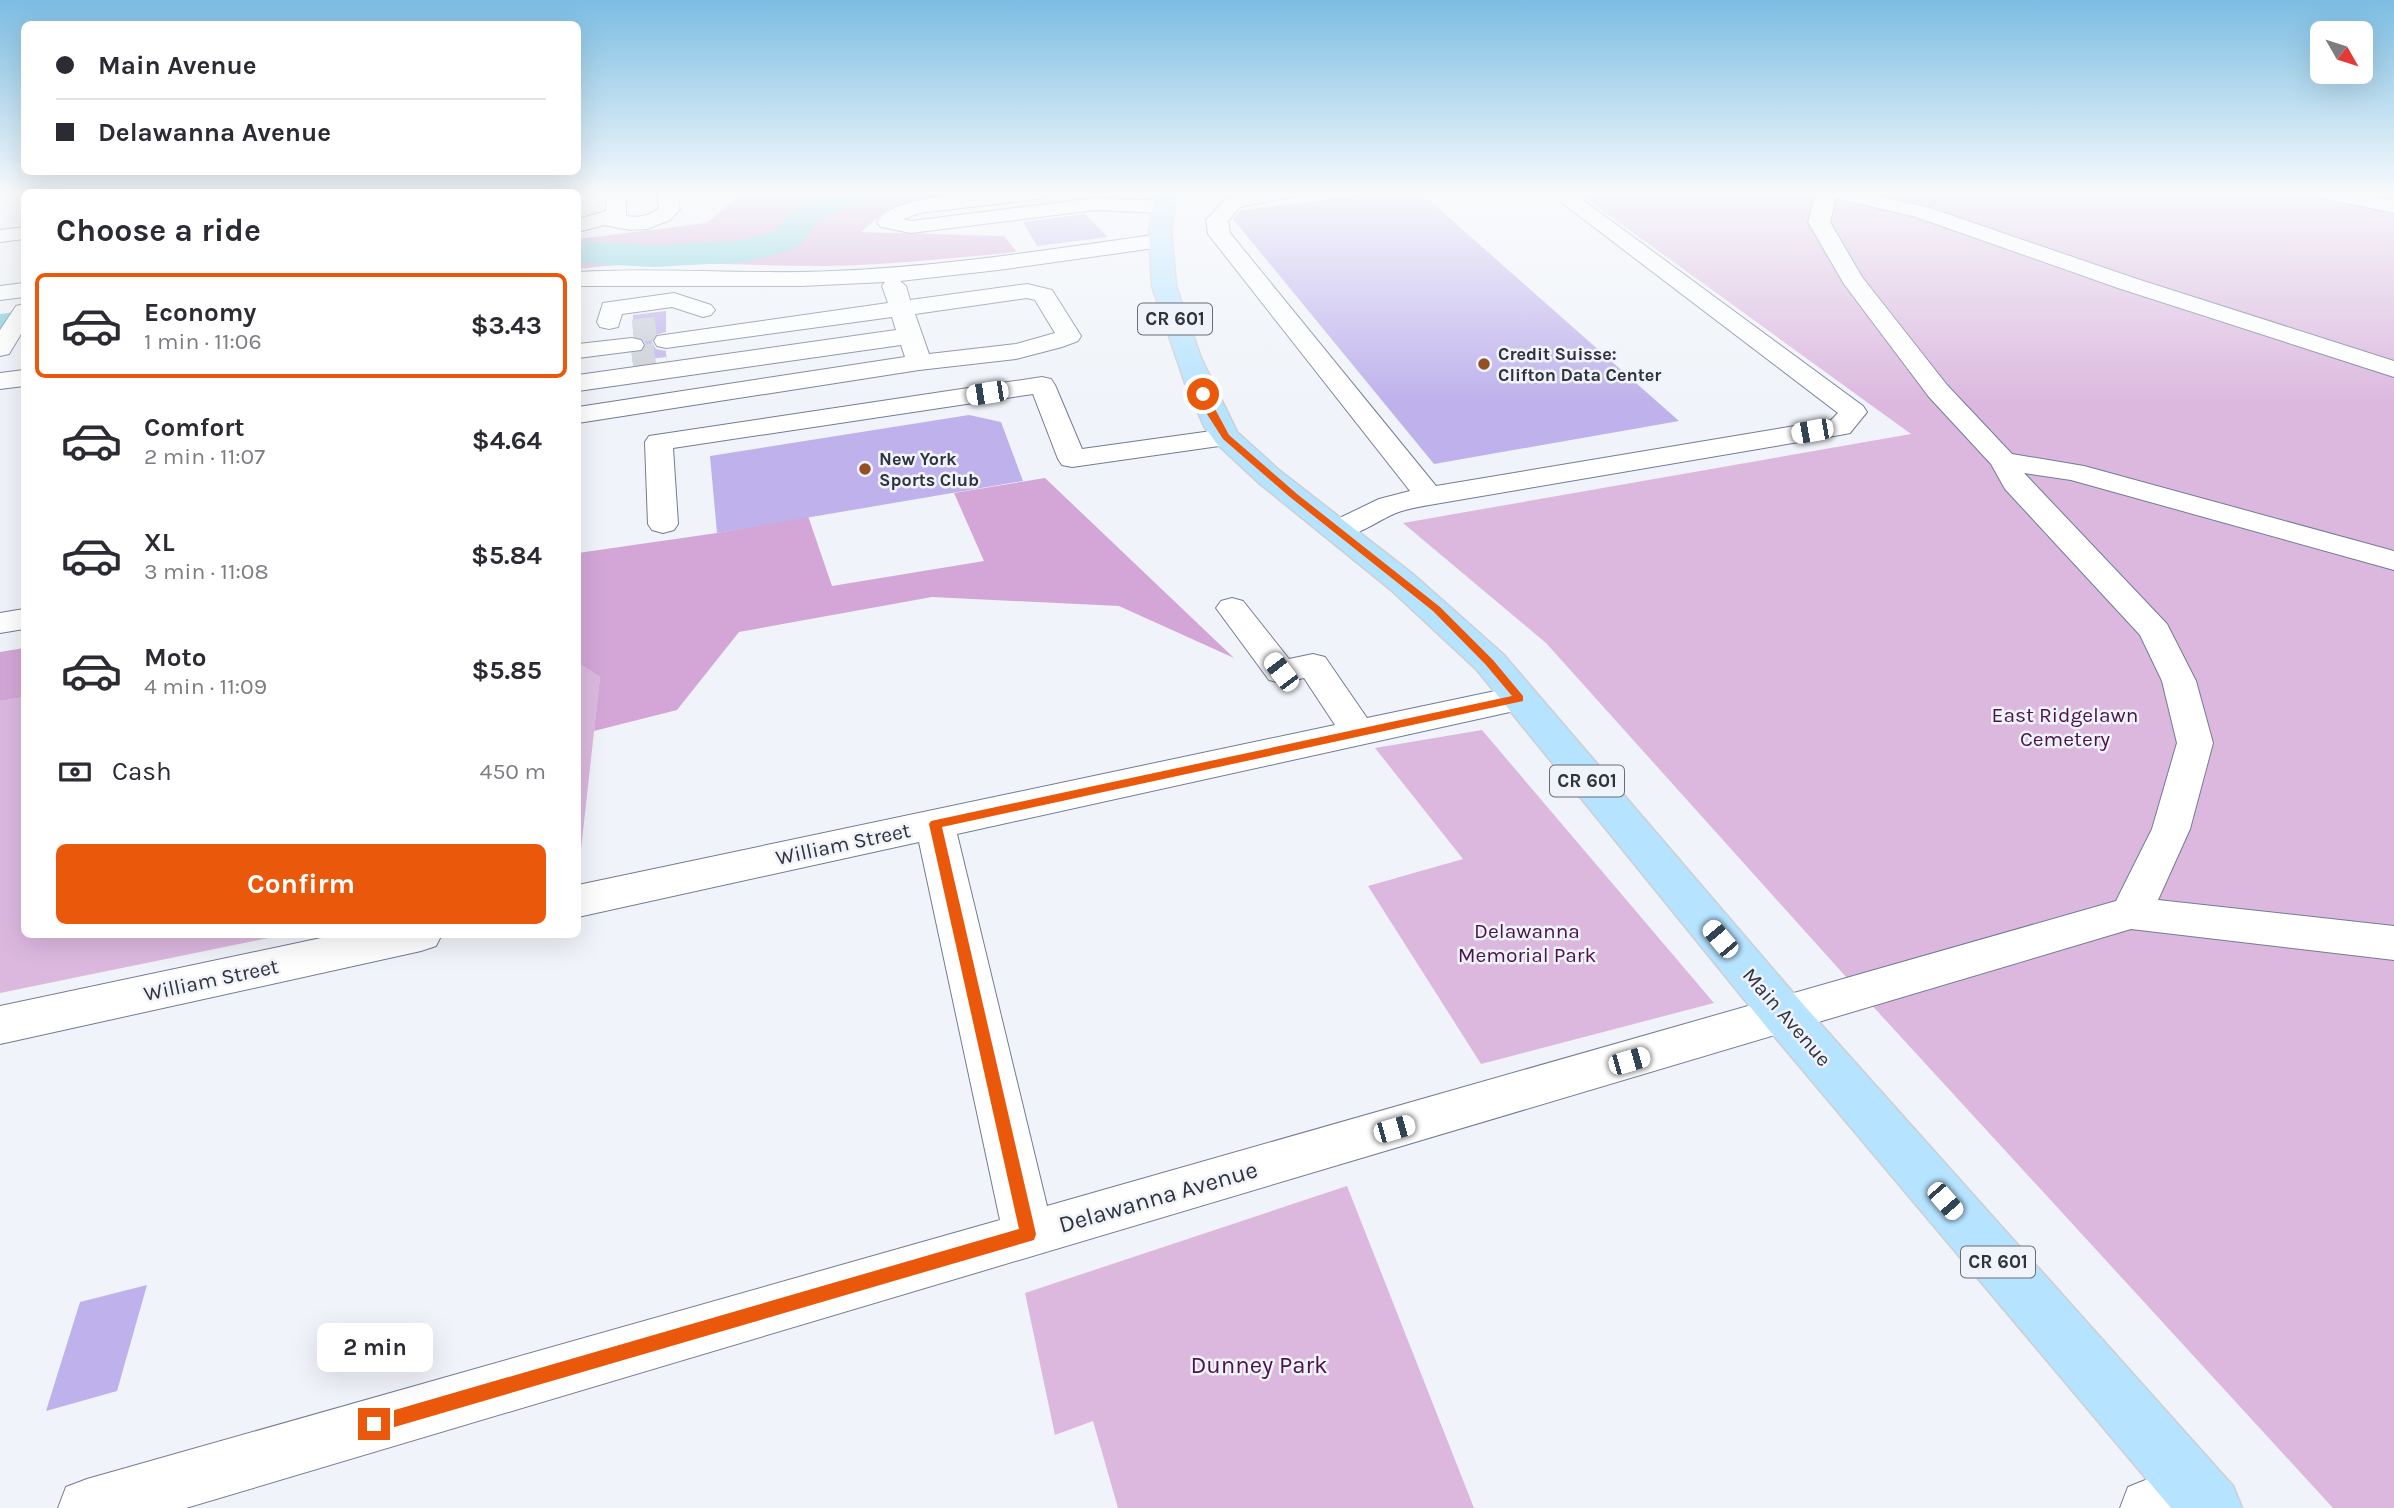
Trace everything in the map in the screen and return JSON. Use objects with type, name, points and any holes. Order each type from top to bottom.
[{"type":"main road","name":"Main Avenue","points":[[1161,262],[1161,273],[1175,318],[1209,411],[1226,437],[1436,609],[1490,662],[2185,1502]]},
{"type":"street","points":[[581,279],[674,276],[820,278],[890,275],[991,262]]},
{"type":"street","points":[[1242,262],[1429,496]]},
{"type":"street","points":[[1338,530],[1389,505],[1840,427],[1854,412],[1655,262]]},
{"type":"street","points":[[1842,262],[1852,279],[1938,391],[2003,461],[2015,483],[2155,631],[2179,681],[2195,743],[2171,829],[2131,913],[2394,943]]},
{"type":"street","points":[[2069,262],[2394,369]]},
{"type":"street","points":[[890,275],[919,362]]},
{"type":"street","points":[[0,293],[21,290]]},
{"type":"street","points":[[581,415],[919,362],[964,358],[1054,343],[1069,336],[1044,295],[1027,291],[772,327],[711,344],[666,334]]},
{"type":"street","points":[[581,350],[622,337],[611,308],[674,300],[772,327]]},
{"type":"street","points":[[666,334],[703,310]]},
{"type":"street","points":[[7,347],[21,317]]},
{"type":"street","points":[[666,334],[732,318]]},
{"type":"street","points":[[581,383],[909,336]]},
{"type":"street","points":[[0,381],[21,378]]},
{"type":"street","points":[[663,524],[659,442],[1042,385],[1072,459],[1226,437]]},
{"type":"street","points":[[2003,461],[2074,472],[2394,561]]},
{"type":"street","points":[[1231,608],[1281,672],[1313,665],[1358,733]]},
{"type":"street","points":[[0,623],[21,620]]},
{"type":"street","name":"William Street","points":[[581,900],[1519,698]]},
{"type":"street","points":[[935,824],[1028,1234]]},
{"type":"street","name":"Delawanna Avenue","points":[[87,1508],[1785,1016],[2131,913]]},
{"type":"street","name":"William Street","points":[[2,1029],[403,938]]},
{"type":"green space","name":"East Ridgelawn Cemetery","points":[[1674,262],[2394,262],[2394,1508],[2333,1508],[1856,988],[1546,643],[1403,523],[1911,434]]},
{"type":"green space","points":[[581,665],[600,677],[581,850]]},
{"type":"green space","points":[[21,698],[21,938],[268,938],[0,993],[0,701]]},
{"type":"green space","name":"Delawanna Memorial Park","points":[[1482,730],[1714,1003],[1481,1064],[1368,886],[1463,859],[1375,748]]},
{"type":"green space","name":"Dunney Park","points":[[1347,1186],[1474,1508],[1118,1508],[1093,1421],[1055,1435],[1025,1293]]},
{"type":"shaded area","points":[[581,262],[896,262],[794,266],[609,266],[581,269]]},
{"type":"shaded area","points":[[1045,478],[1234,658],[1119,606],[932,597],[739,632],[677,710],[594,731],[600,677],[581,665],[581,553],[717,533],[808,516],[832,586],[984,561],[954,493]]},
{"type":"shaded area","points":[[21,648],[21,698],[0,701],[0,652]]},
{"type":"building","name":"Credit Suisse: Clifton Data Center","points":[[1269,262],[1500,262],[1679,421],[1434,464]]},
{"type":"building","points":[[666,311],[666,332],[655,335],[652,342],[656,349],[666,351],[666,357],[632,361],[632,354],[641,353],[646,346],[643,339],[633,335],[633,315]]},
{"type":"building","name":"New York Sports Club","points":[[969,415],[1001,422],[1023,481],[717,533],[710,456]]},
{"type":"building","points":[[147,1285],[117,1391],[46,1411],[80,1302]]},
{"type":"waterway","points":[[0,326],[21,323]]},
{"type":"tunnel","points":[[633,331],[666,327]]},
{"type":"tunnel","points":[[632,358],[666,353]]},
{"type":"place","name":"Credit Suisse: Clifton Data Center","points":[[1484,364]]},
{"type":"place","name":"New York Sports Club","points":[[865,469]]},
{"type":"route","points":[[374,1424],[1028,1234],[935,824],[1519,698],[1490,662],[1436,609],[1293,495],[1226,437],[1209,411],[1203,394]]}]
